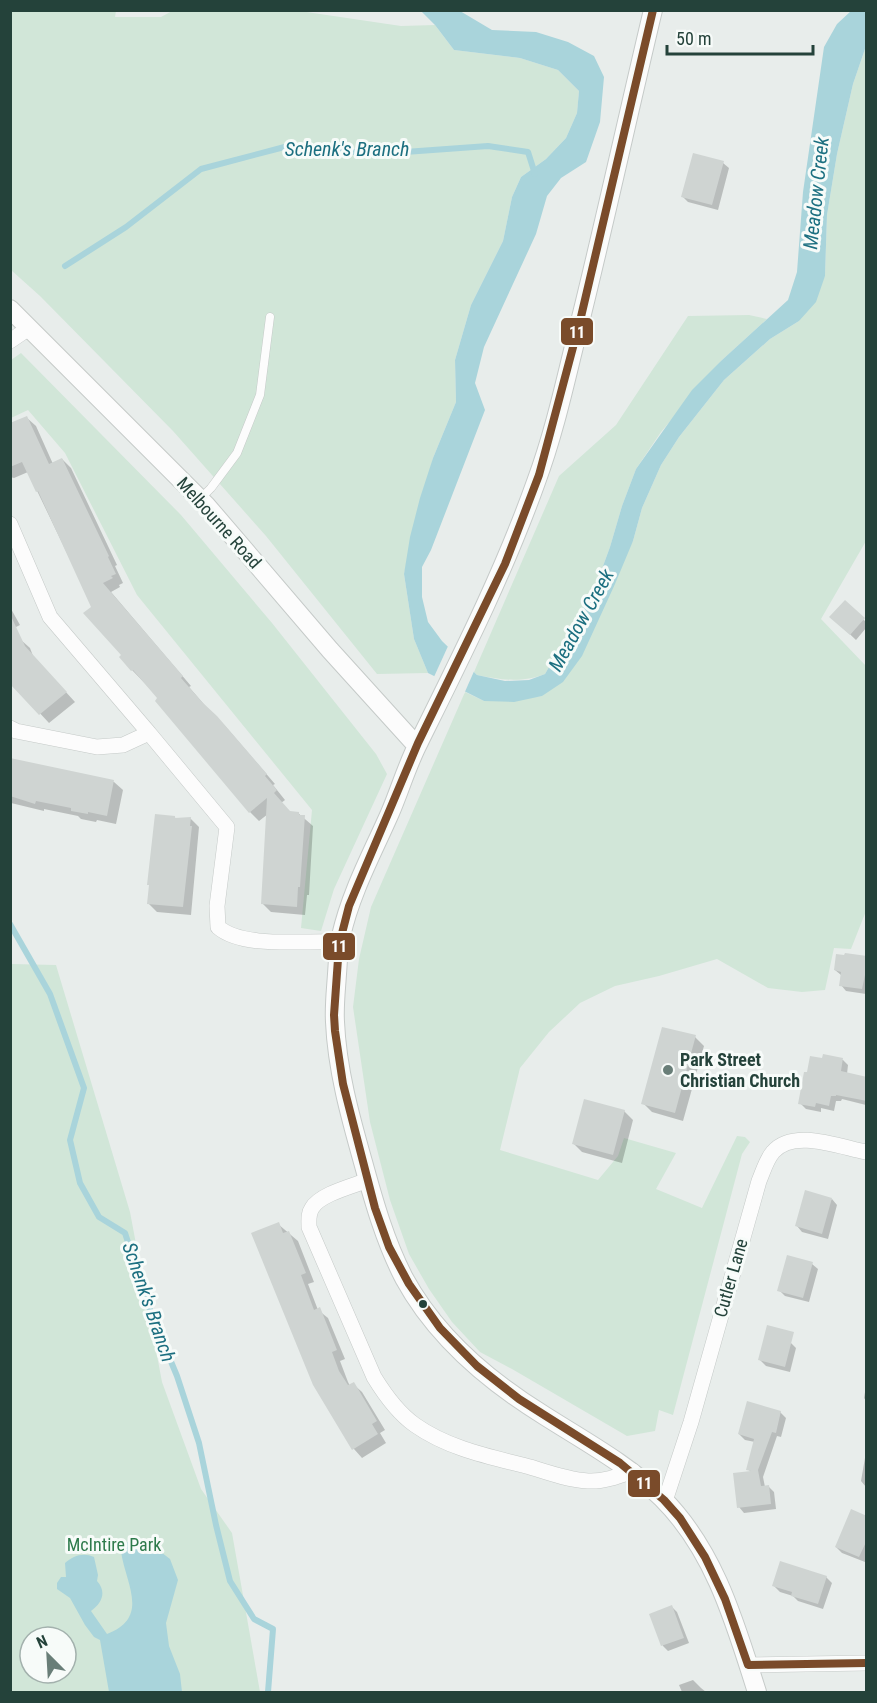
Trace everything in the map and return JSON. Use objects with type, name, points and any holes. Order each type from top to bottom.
[{"type":"street","points":[[650,13],[554,423],[538,479],[486,605],[417,746],[390,814],[352,896],[340,942],[334,1019],[339,1058],[354,1129],[377,1213],[390,1249],[407,1283],[433,1322],[464,1356],[493,1381],[531,1407],[614,1457],[633,1471],[665,1501],[688,1529],[712,1567],[727,1601],[757,1692]]},
{"type":"street","name":"Melbourne Road","points":[[10,309],[200,499],[330,650],[417,746]]},
{"type":"street","points":[[10,340],[29,328]]},
{"type":"street","points":[[10,524],[50,617],[227,827],[217,906],[218,927],[226,934],[250,941],[340,942]]},
{"type":"street","points":[[10,728],[97,747],[123,745],[149,733]]},
{"type":"street","name":"Cutler Lane","points":[[665,1501],[691,1422],[759,1181],[769,1158],[781,1145],[802,1139],[867,1152]]},
{"type":"street","points":[[368,1180],[320,1199],[312,1207],[309,1227],[374,1377],[385,1395],[402,1414],[436,1438],[456,1447],[569,1478],[589,1481],[612,1478],[633,1471]]},
{"type":"street","points":[[748,1665],[867,1663]]},
{"type":"lane","points":[[200,499],[212,488],[237,453],[260,395],[270,317]]},
{"type":"green space","points":[[174,10],[293,10],[401,26],[435,25],[454,50],[520,58],[558,70],[579,91],[577,113],[566,138],[546,159],[521,177],[512,197],[503,241],[471,305],[455,360],[456,402],[433,458],[404,574],[414,639],[428,673],[377,674],[266,536],[173,431],[40,296],[11,270],[10,11],[116,11],[115,17],[161,17]]},
{"type":"green space","points":[[866,46],[866,541],[821,619],[866,666],[866,911],[851,949],[834,948],[825,990],[802,992],[768,988],[717,959],[615,986],[580,1003],[549,1032],[520,1068],[500,1150],[598,1180],[618,1156],[624,1138],[676,1153],[656,1189],[702,1208],[737,1136],[745,1137],[750,1142],[742,1154],[673,1415],[659,1410],[655,1431],[627,1436],[480,1352],[452,1322],[429,1289],[409,1254],[390,1200],[370,1122],[353,1007],[359,959],[371,907],[465,692],[484,701],[542,696],[633,541],[642,508],[661,465],[679,437],[724,380],[770,339],[799,321],[825,276],[827,215],[837,154],[853,84]]},
{"type":"green space","points":[[749,315],[767,319],[722,360],[661,432],[636,469],[596,585],[545,674],[528,679],[511,680],[477,675],[474,672],[559,476],[616,425],[688,316]]},
{"type":"green space","points":[[21,353],[181,515],[272,623],[376,754],[387,774],[334,889],[321,931],[301,928],[312,810],[137,595],[65,453],[28,410],[11,418],[11,360]]},
{"type":"green space","name":"McIntire Park","points":[[11,964],[56,965],[130,1212],[162,1382],[201,1489],[232,1533],[260,1692],[11,1692]]},
{"type":"water","name":"Meadow Creek","points":[[421,11],[460,11],[492,30],[536,32],[568,42],[594,56],[604,77],[600,122],[586,162],[561,178],[547,196],[536,234],[484,347],[475,383],[485,410],[431,550],[422,567],[422,597],[428,622],[442,641],[477,675],[505,681],[529,680],[545,674],[596,585],[636,469],[692,390],[788,300],[797,272],[803,192],[824,47],[837,24],[851,11],[866,11],[866,46],[853,84],[837,154],[827,215],[825,276],[816,302],[799,321],[770,339],[724,380],[679,437],[661,465],[642,508],[633,541],[582,656],[563,682],[542,696],[514,702],[484,701],[428,673],[414,639],[404,574],[420,498],[433,458],[456,402],[455,360],[471,305],[503,241],[512,197],[521,177],[546,159],[566,138],[577,113],[579,91],[558,70],[520,58],[454,50]]},
{"type":"water","points":[[144,1539],[170,1559],[178,1580],[166,1623],[169,1646],[180,1674],[182,1692],[109,1692],[100,1640],[94,1637],[85,1625],[70,1598],[57,1589],[57,1583],[61,1577],[66,1577],[65,1563],[78,1556],[94,1557],[102,1597],[91,1611],[107,1634],[120,1627],[132,1609],[130,1587],[121,1551],[127,1542]]},
{"type":"pier","points":[[449,644],[475,669],[464,694],[433,679]]},
{"type":"building","points":[[693,153],[724,161],[712,205],[681,197]]},
{"type":"building","points":[[27,416],[49,464],[62,458],[109,556],[116,574],[103,583],[183,676],[181,678],[267,774],[265,776],[277,790],[274,793],[290,811],[305,815],[297,907],[261,904],[267,798],[249,813],[155,701],[157,698],[133,670],[131,671],[119,657],[121,655],[83,613],[91,607],[38,491],[36,492],[22,462],[10,467],[10,423]]},
{"type":"building","points":[[845,600],[865,618],[850,635],[829,617]]},
{"type":"building","points":[[10,614],[25,646],[67,692],[39,715],[10,684]]},
{"type":"building","points":[[10,758],[114,780],[107,816],[71,811],[71,808],[36,801],[35,804],[10,796]]},
{"type":"building","points":[[155,814],[175,816],[175,818],[191,817],[183,907],[147,904]]},
{"type":"building","points":[[845,953],[867,956],[867,976],[865,975],[862,989],[839,986],[841,972],[834,970],[836,954],[844,955]]},
{"type":"building","name":"Park Street Christian Church","points":[[662,1027],[696,1035],[675,1113],[641,1104]]},
{"type":"building","points":[[823,1054],[843,1058],[841,1071],[867,1077],[867,1101],[836,1095],[831,1096],[829,1106],[816,1103],[815,1107],[798,1104],[804,1072],[807,1072],[810,1056],[822,1058]]},
{"type":"building","points":[[584,1099],[625,1110],[613,1155],[572,1144]]},
{"type":"building","points":[[805,1190],[832,1198],[822,1234],[795,1226]]},
{"type":"building","points":[[279,1222],[283,1233],[289,1231],[306,1273],[301,1275],[314,1310],[320,1307],[337,1350],[332,1352],[339,1371],[348,1385],[354,1382],[377,1421],[372,1424],[378,1434],[352,1450],[313,1385],[251,1233]]},
{"type":"building","points":[[787,1255],[813,1262],[803,1298],[777,1291]]},
{"type":"building","points":[[767,1325],[794,1332],[785,1367],[758,1360]]},
{"type":"building","points":[[747,1401],[781,1411],[776,1433],[772,1432],[758,1470],[761,1486],[769,1485],[771,1504],[737,1508],[733,1473],[751,1471],[746,1470],[754,1439],[738,1434]]},
{"type":"building","points":[[851,1509],[867,1516],[867,1540],[859,1557],[835,1547]]},
{"type":"building","points":[[780,1561],[827,1576],[818,1604],[791,1596],[792,1592],[772,1586]]},
{"type":"building","points":[[672,1605],[684,1638],[661,1646],[649,1614]]},
{"type":"waterway","name":"Schenk's Branch","points":[[65,266],[126,227],[201,169],[292,145],[333,152],[405,152],[488,146],[528,152],[535,174]]},
{"type":"waterway","name":"Schenk's Branch","points":[[10,924],[50,994],[84,1088],[70,1140],[80,1183],[99,1217],[125,1233],[152,1316],[177,1376],[199,1443],[230,1581],[254,1619],[273,1629],[268,1692]]},
{"type":"transit line","name":"11","points":[[653,10],[580,321],[539,475],[505,564],[418,743],[349,906],[339,945],[335,1031],[343,1084],[375,1208],[389,1247],[409,1284],[440,1328],[477,1366],[519,1399],[620,1463],[664,1500],[680,1518],[705,1557],[725,1599],[748,1665],[866,1663]]},
{"type":"place","name":"Park Street Christian Church","points":[[668,1070]]}]
